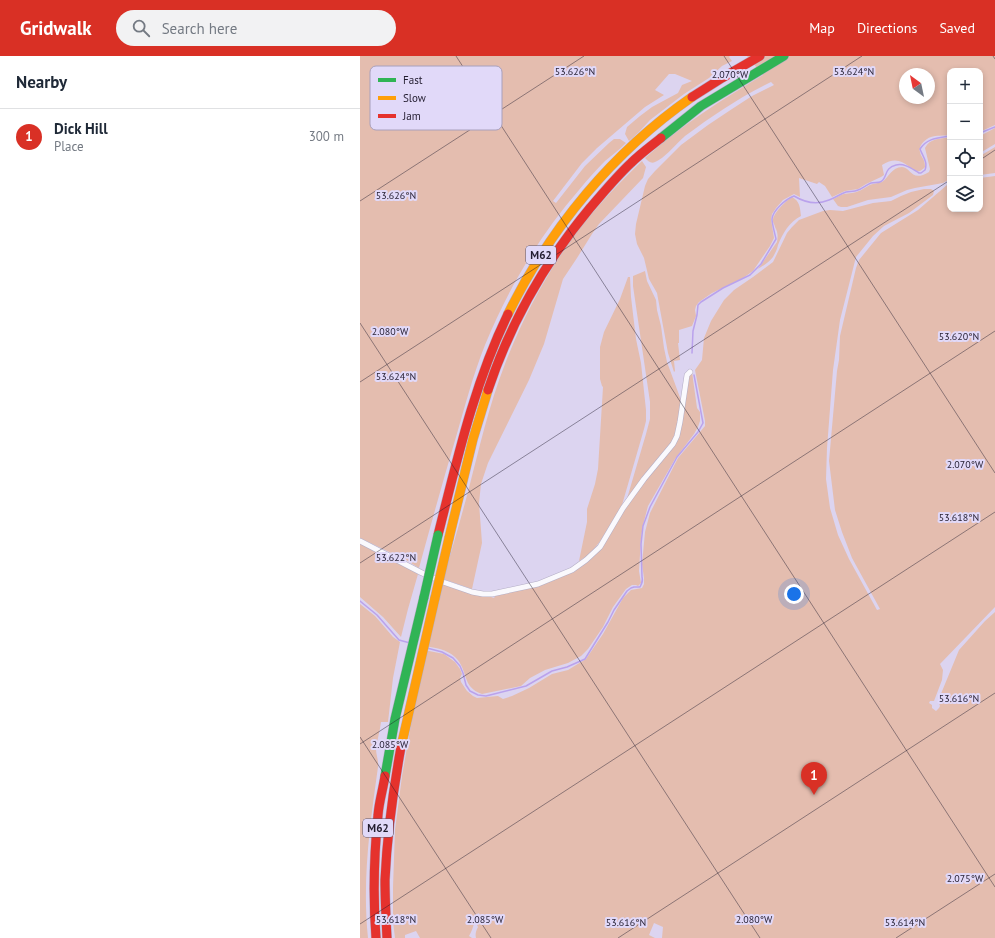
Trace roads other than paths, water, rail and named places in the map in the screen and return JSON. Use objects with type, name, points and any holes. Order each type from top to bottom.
[{"type":"highway","name":"M62","points":[[376,938],[375,870],[378,814],[395,719],[438,535],[466,427],[483,372],[505,319],[530,272],[562,223],[585,194],[612,164],[647,132],[685,102],[760,56]]},
{"type":"highway","name":"M62","points":[[387,938],[385,869],[389,819],[396,769],[449,538],[476,430],[492,380],[512,331],[538,280],[570,232],[596,200],[620,174],[640,154],[693,112],[736,84],[784,56]]},
{"type":"street","points":[[360,541],[422,573],[443,582],[482,594],[492,594],[538,584],[572,570],[600,547],[623,508],[644,479],[673,444],[677,436],[680,422],[687,375],[690,372]]},
{"type":"waterway","points":[[983,132],[995,127]]},
{"type":"waterway","points":[[692,353],[693,331],[698,305],[723,288],[750,275],[761,264],[776,239],[772,221],[773,216],[784,202],[794,196],[811,202],[824,202],[846,192],[855,191],[871,183],[882,181],[889,168],[896,165],[905,166],[921,173],[925,170],[926,164],[920,149],[923,145],[933,139],[947,137]]},
{"type":"waterway","points":[[427,648],[442,652],[453,658],[460,666],[466,685],[470,691],[478,695],[486,696],[526,686],[552,671],[567,667],[585,659],[627,591],[634,587],[640,587],[642,583],[641,544],[643,526],[650,507],[677,457],[698,432],[703,423],[694,375]]},
{"type":"waterway","points":[[360,601],[377,615],[399,640],[410,643]]},
{"type":"place","name":"Dick Hill","points":[[814,795]]}]
